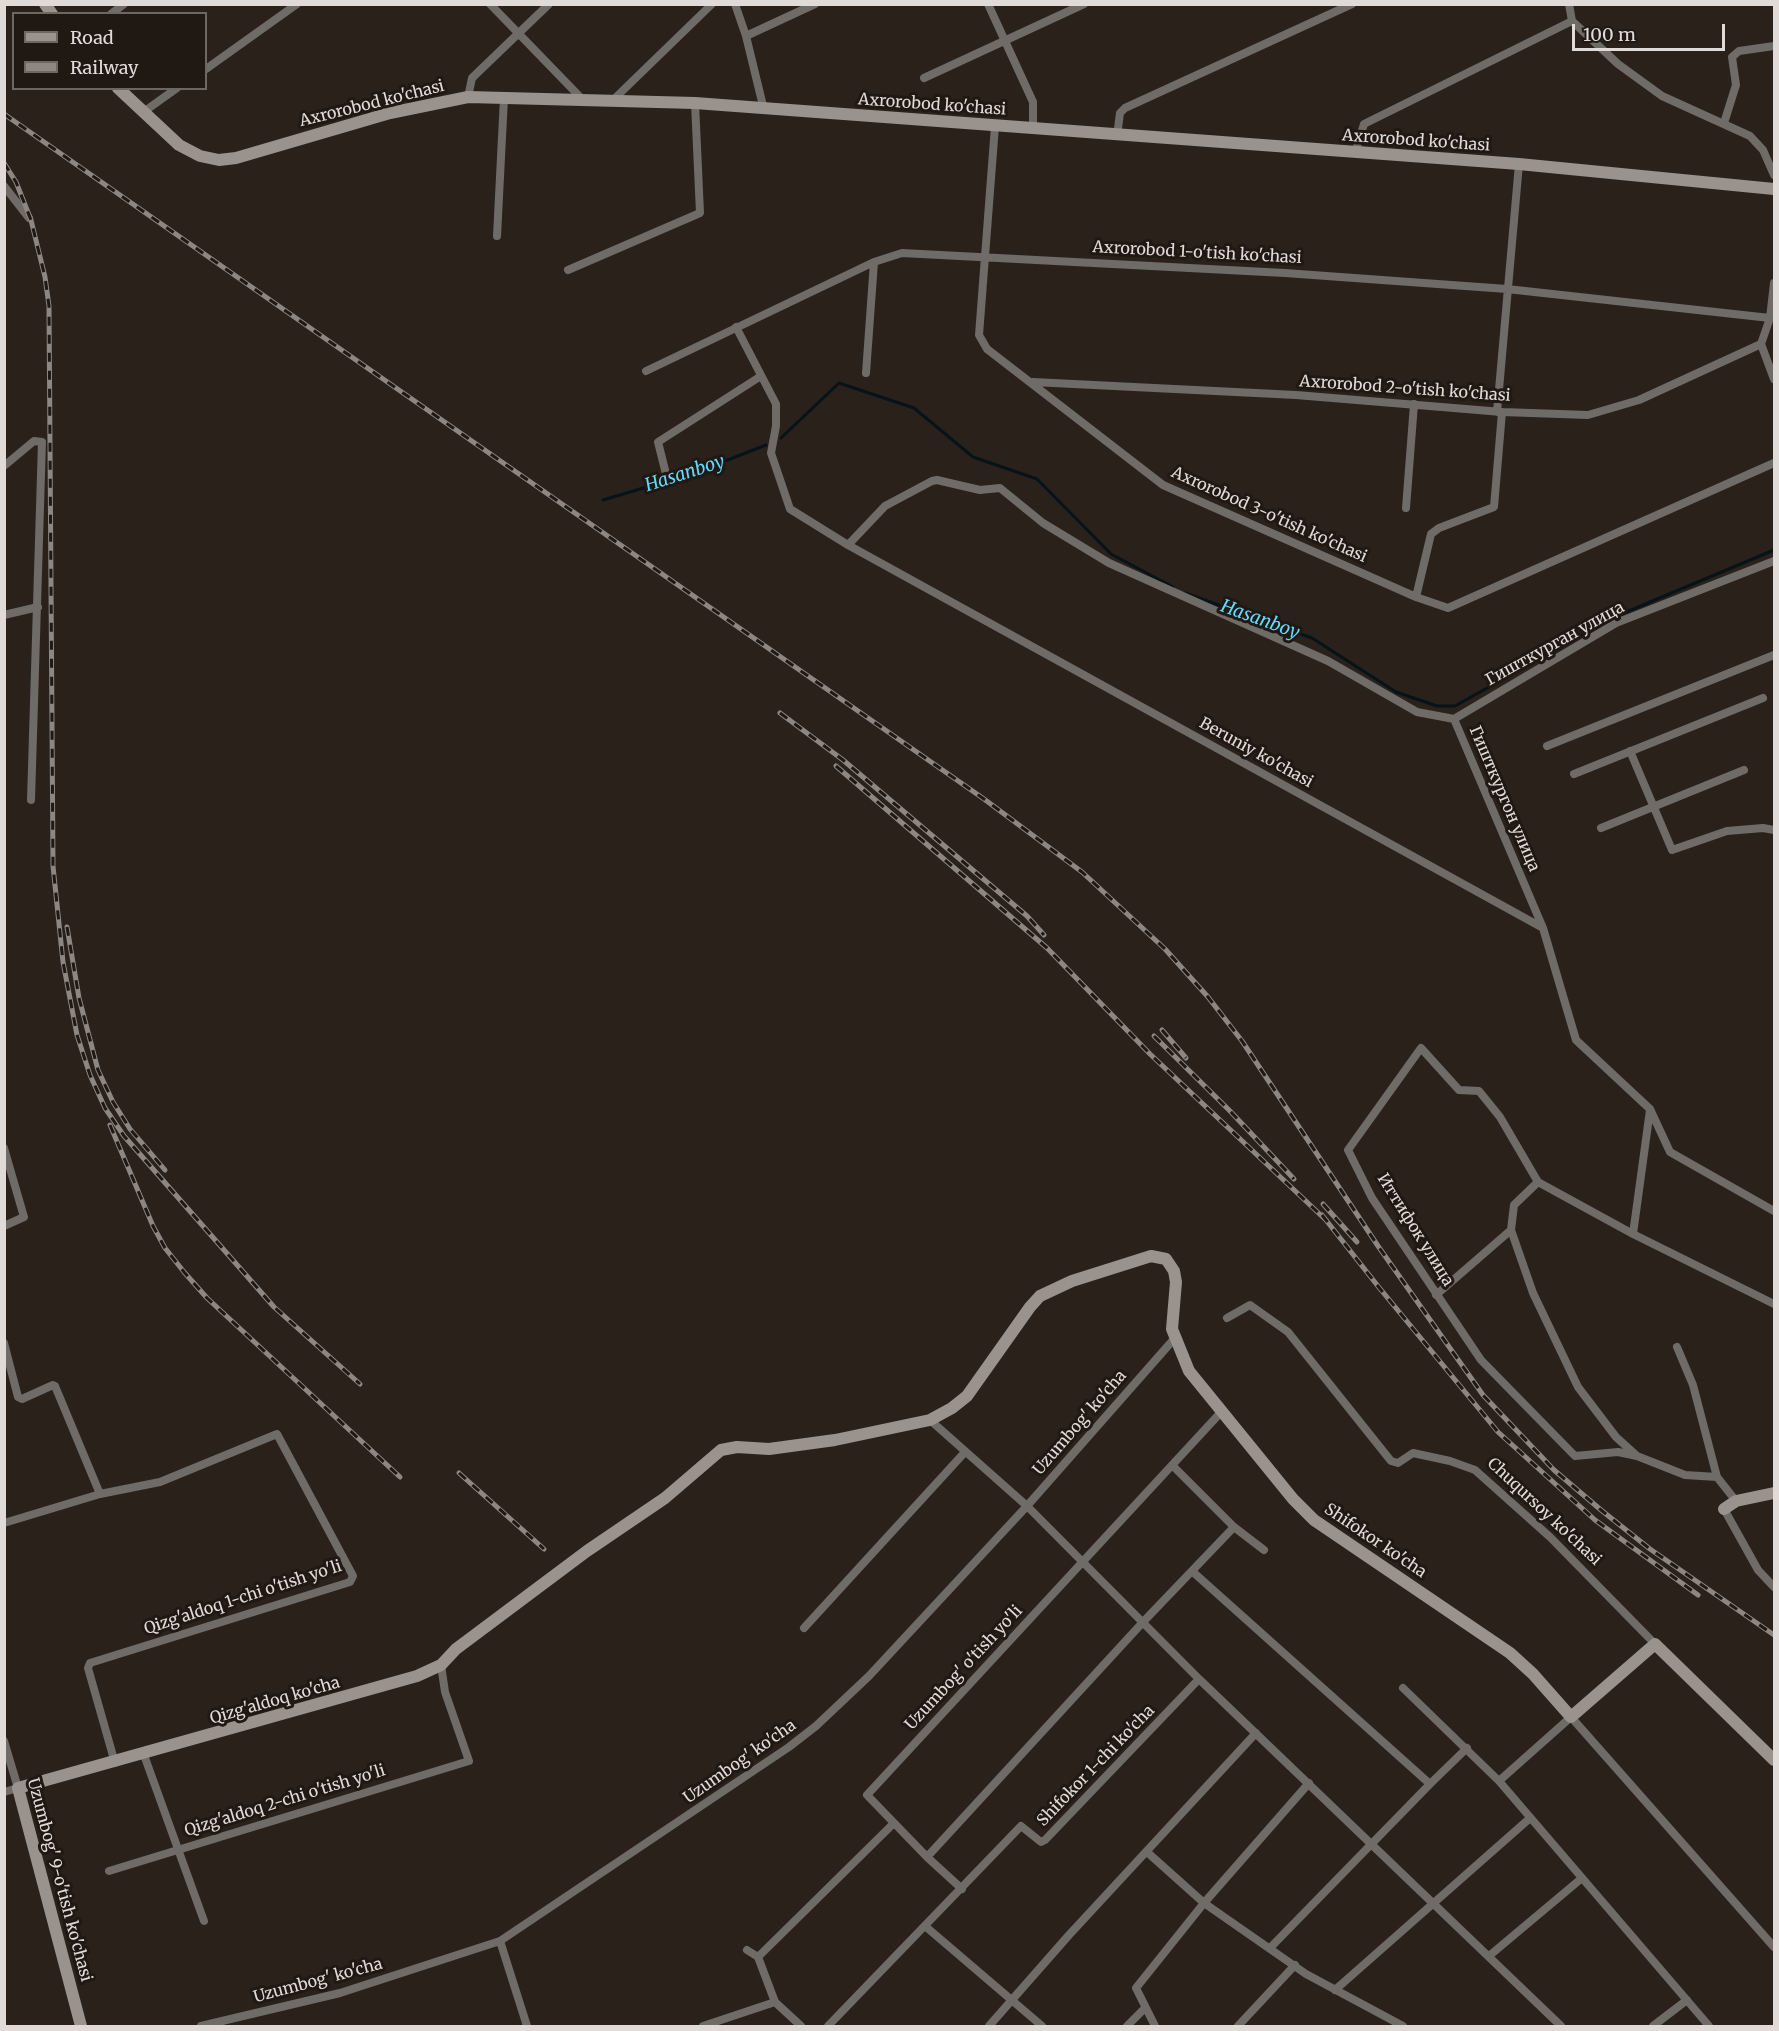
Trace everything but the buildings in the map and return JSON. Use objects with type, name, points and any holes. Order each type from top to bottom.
[{"type":"street","points":[[207,68],[297,4]]},
{"type":"street","points":[[490,4],[583,100]]},
{"type":"street","points":[[468,97],[472,78],[549,4]]},
{"type":"street","points":[[612,101],[712,4]]},
{"type":"street","points":[[735,4],[746,36],[764,110]]},
{"type":"street","points":[[746,36],[815,4]]},
{"type":"street","points":[[988,4],[1033,102],[1032,128]]},
{"type":"street","points":[[924,78],[1003,39],[1084,4]]},
{"type":"street","points":[[1117,136],[1120,113],[1125,108],[1352,4]]},
{"type":"street","points":[[1569,4],[1572,21],[1618,64],[1662,96],[1724,123],[1757,142],[1774,175]]},
{"type":"street","points":[[1355,153],[1364,124],[1572,21]]},
{"type":"street","points":[[1724,123],[1736,85],[1732,57],[1739,51],[1774,46]]},
{"type":"street","name":"Axrorobod ko'chasi","points":[[120,90],[142,113],[190,152],[208,159],[228,160],[390,113],[468,97],[694,103],[764,110],[1519,164],[1774,189]]},
{"type":"street","points":[[142,113],[174,90]]},
{"type":"street","points":[[497,236],[504,98]]},
{"type":"street","points":[[568,270],[700,213],[694,103]]},
{"type":"street","name":"Axrorobod 3-o'tish ko'chasi","points":[[995,126],[979,335],[987,350],[1032,382],[1163,485],[1416,597],[1448,608],[1774,463]]},
{"type":"street","points":[[1416,597],[1431,534],[1439,528],[1494,507],[1507,289],[1519,164]]},
{"type":"street","points":[[4,186],[29,218]]},
{"type":"street","name":"Axrorobod 1-o'tish ko'chasi","points":[[646,371],[874,262],[902,253],[986,256],[1507,289],[1770,318]]},
{"type":"street","points":[[866,373],[874,262]]},
{"type":"street","points":[[1774,283],[1770,318],[1761,344],[1774,379]]},
{"type":"street","name":"Beruniy ko'chasi","points":[[735,327],[776,404],[776,426],[771,453],[790,509],[848,545],[1544,928]]},
{"type":"street","name":"Axrorobod 2-o'tish ko'chasi","points":[[1032,382],[1296,395],[1500,412],[1588,415],[1638,400],[1761,344]]},
{"type":"street","points":[[666,474],[658,442],[761,376]]},
{"type":"street","points":[[1407,508],[1414,404]]},
{"type":"street","points":[[4,466],[34,441],[42,442],[31,800]]},
{"type":"street","name":"Гишткургон улица","points":[[848,545],[885,506],[937,480],[980,490],[1000,488],[1043,523],[1109,563],[1328,661],[1417,712],[1454,719],[1544,928]]},
{"type":"street","name":"Гишткурган улица","points":[[1454,719],[1616,623],[1774,561]]},
{"type":"street","points":[[4,615],[38,607]]},
{"type":"street","points":[[1547,746],[1774,655]]},
{"type":"street","points":[[1574,774],[1763,698]]},
{"type":"street","points":[[1630,751],[1672,850],[1727,831],[1763,828],[1774,830]]},
{"type":"street","points":[[1601,828],[1743,770]]},
{"type":"street","points":[[1544,928],[1576,1040],[1650,1109],[1670,1152],[1774,1211]]},
{"type":"street","name":"Иттифок улица","points":[[1538,1182],[1500,1117],[1479,1091],[1459,1090],[1421,1048],[1348,1149],[1372,1198],[1481,1360],[1575,1456],[1618,1452],[1637,1456],[1685,1475],[1717,1478]]},
{"type":"street","points":[[1634,1234],[1650,1109]]},
{"type":"street","points":[[4,1148],[24,1217],[4,1226]]},
{"type":"street","points":[[1436,1295],[1511,1230],[1514,1205],[1538,1182],[1634,1234],[1774,1304]]},
{"type":"street","name":"Иттифок улица","points":[[1511,1230],[1533,1293],[1578,1388],[1616,1437],[1637,1456]]},
{"type":"street","name":"Shifokor ko'cha","points":[[930,1420],[952,1408],[967,1396],[1030,1307],[1050,1290],[1138,1260],[1159,1256],[1168,1260],[1175,1278],[1171,1318],[1174,1339],[1189,1371],[1293,1499],[1314,1520],[1510,1653],[1533,1674],[1572,1717]]},
{"type":"street","name":"Chuqursoy ko'chasi","points":[[1227,1318],[1250,1305],[1288,1332],[1391,1461],[1398,1463],[1413,1453],[1450,1461],[1475,1470],[1550,1537],[1774,1760]]},
{"type":"street","name":"Uzumbog' ko'cha","points":[[201,2026],[340,1993],[500,1941],[545,1909],[612,1868],[803,1736],[869,1676],[1027,1506],[1174,1339]]},
{"type":"street","points":[[4,1342],[18,1397],[22,1399],[53,1384],[55,1386],[100,1494],[4,1523]]},
{"type":"street","points":[[1677,1347],[1693,1385],[1717,1478],[1736,1501]]},
{"type":"street","name":"Uzumbog' o'tish yo'li","points":[[894,1823],[867,1795],[1223,1410]]},
{"type":"street","points":[[930,1420],[1027,1506],[1200,1679],[1561,2026]]},
{"type":"street","name":"Qizg'aldoq ko'cha","points":[[4,1792],[391,1685],[441,1665],[456,1649],[587,1551],[665,1498],[721,1450],[732,1447],[768,1449],[835,1440],[930,1420]]},
{"type":"street","name":"Qizg'aldoq 1-chi o'tish yo'li","points":[[100,1494],[160,1482],[272,1434],[280,1436],[353,1578],[350,1582],[90,1663],[88,1668],[114,1763]]},
{"type":"street","points":[[804,1628],[965,1452]]},
{"type":"street","points":[[1173,1466],[1234,1527],[1263,1550]]},
{"type":"street","points":[[1774,1493],[1736,1501],[1724,1509],[1758,1570],[1774,1587]]},
{"type":"street","points":[[927,1857],[1144,1621],[1234,1527]]},
{"type":"street","points":[[1193,1572],[1430,1784]]},
{"type":"street","points":[[1499,1781],[1655,1644]]},
{"type":"street","name":"Qizg'aldoq 2-chi o'tish yo'li","points":[[109,1871],[469,1761],[445,1692],[441,1665]]},
{"type":"street","name":"Shifokor 1-chi ko'cha","points":[[962,1889],[1021,1826],[1041,1842],[1045,1840],[1200,1679]]},
{"type":"street","points":[[1403,1688],[1499,1781],[1529,1819],[1709,2026]]},
{"type":"street","points":[[1572,1717],[1774,1947]]},
{"type":"street","points":[[989,2026],[1012,1998],[1256,1733]]},
{"type":"street","name":"Uzumbog' 9-o'tish ko'chasi","points":[[4,1741],[81,2026]]},
{"type":"street","points":[[1270,1948],[1371,1842],[1467,1748]]},
{"type":"street","points":[[144,1755],[204,1921]]},
{"type":"street","points":[[1155,2026],[1144,2009],[1136,1988],[1204,1903],[1309,1783]]},
{"type":"street","points":[[1335,1990],[1529,1819]]},
{"type":"street","points":[[758,1958],[894,1823],[962,1889],[828,2026]]},
{"type":"street","points":[[1147,1852],[1204,1903],[1295,1965],[1388,2023],[1403,2026]]},
{"type":"street","points":[[1489,1956],[1582,1878]]},
{"type":"street","points":[[925,1926],[1042,2026]]},
{"type":"street","points":[[500,1941],[527,2026]]},
{"type":"street","points":[[747,1950],[758,1958],[775,2002],[801,2026]]},
{"type":"street","points":[[1238,2026],[1295,1965]]},
{"type":"street","points":[[1653,2026],[1687,2000]]},
{"type":"street","points":[[703,2026],[775,2002]]},
{"type":"street","points":[[1127,2026],[1144,2009]]},
{"type":"waterway","name":"Hasanboy","points":[[781,438],[839,383],[914,408],[973,457],[1037,479],[1111,554],[1173,587]]},
{"type":"waterway","name":"Hasanboy","points":[[603,500],[697,472],[766,445]]},
{"type":"waterway","name":"Hasanboy","points":[[1185,593],[1312,638],[1396,692],[1437,706],[1455,706],[1612,618],[1774,550]]},
{"type":"railway","points":[[4,114],[984,799],[1082,872],[1165,949],[1208,997],[1242,1041],[1378,1246],[1483,1395],[1554,1470],[1601,1510],[1650,1549],[1774,1635]]},
{"type":"railway","points":[[4,163],[16,182],[31,220],[45,277],[49,306],[53,866],[63,962],[77,1035],[90,1075],[105,1108],[124,1136],[274,1307],[360,1384]]},
{"type":"railway","points":[[780,713],[843,760],[1027,916],[1044,935]]},
{"type":"railway","points":[[836,766],[1047,948],[1150,1054],[1327,1221]]},
{"type":"railway","points":[[67,927],[79,998],[98,1070],[113,1102],[130,1129],[165,1170]]},
{"type":"railway","points":[[1162,1030],[1186,1058]]},
{"type":"railway","points":[[1154,1036],[1230,1111],[1294,1179]]},
{"type":"railway","points":[[110,1125],[153,1226],[165,1248],[184,1272],[207,1298],[400,1477]]},
{"type":"railway","points":[[1323,1204],[1357,1242]]},
{"type":"railway","points":[[1322,1215],[1381,1290]]},
{"type":"railway","points":[[1377,1285],[1498,1432],[1595,1520],[1698,1595]]},
{"type":"railway","points":[[459,1473],[544,1549]]}]
